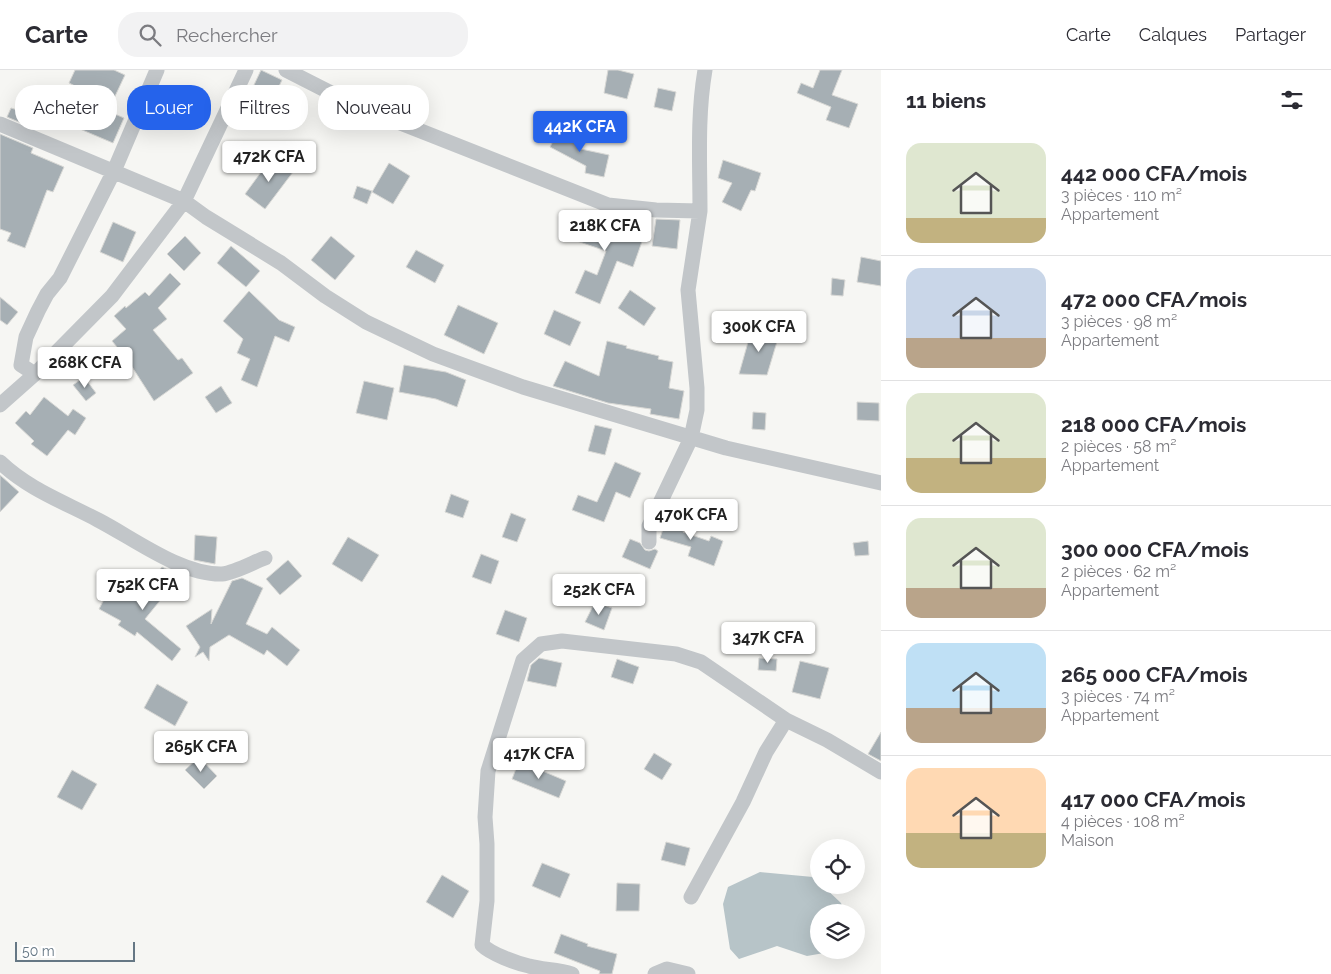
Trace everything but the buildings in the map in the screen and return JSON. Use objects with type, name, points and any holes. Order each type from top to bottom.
[{"type":"street","points":[[35,374],[21,365],[26,337],[38,311],[68,263],[114,171],[157,70]]},
{"type":"street","points":[[0,405],[35,374],[112,296],[184,201],[246,70]]},
{"type":"street","points":[[286,70],[337,96],[402,124],[608,204],[656,210],[700,211]]},
{"type":"street","points":[[649,542],[649,526],[691,438],[697,410],[697,388],[688,290],[700,211],[700,138],[705,70]]},
{"type":"street","points":[[0,124],[184,201],[366,322],[425,350],[523,387],[691,438],[726,448],[881,483]]},
{"type":"street","points":[[0,462],[32,488],[99,520],[152,550],[197,571],[224,574],[265,558]]},
{"type":"street","points":[[572,974],[552,968],[530,966],[488,951],[482,945],[487,901],[485,817],[488,771],[523,660],[541,644],[562,641],[676,654],[701,662],[786,720],[827,740],[881,772]]},
{"type":"street","points":[[691,897],[743,802],[766,752],[786,720]]},
{"type":"street","points":[[655,974],[667,969],[688,974]]},
{"type":"shaded area","points":[[760,872],[810,877],[810,894],[832,894],[841,904],[810,904],[810,955],[777,946],[739,959],[730,949],[723,904],[728,887]]}]
